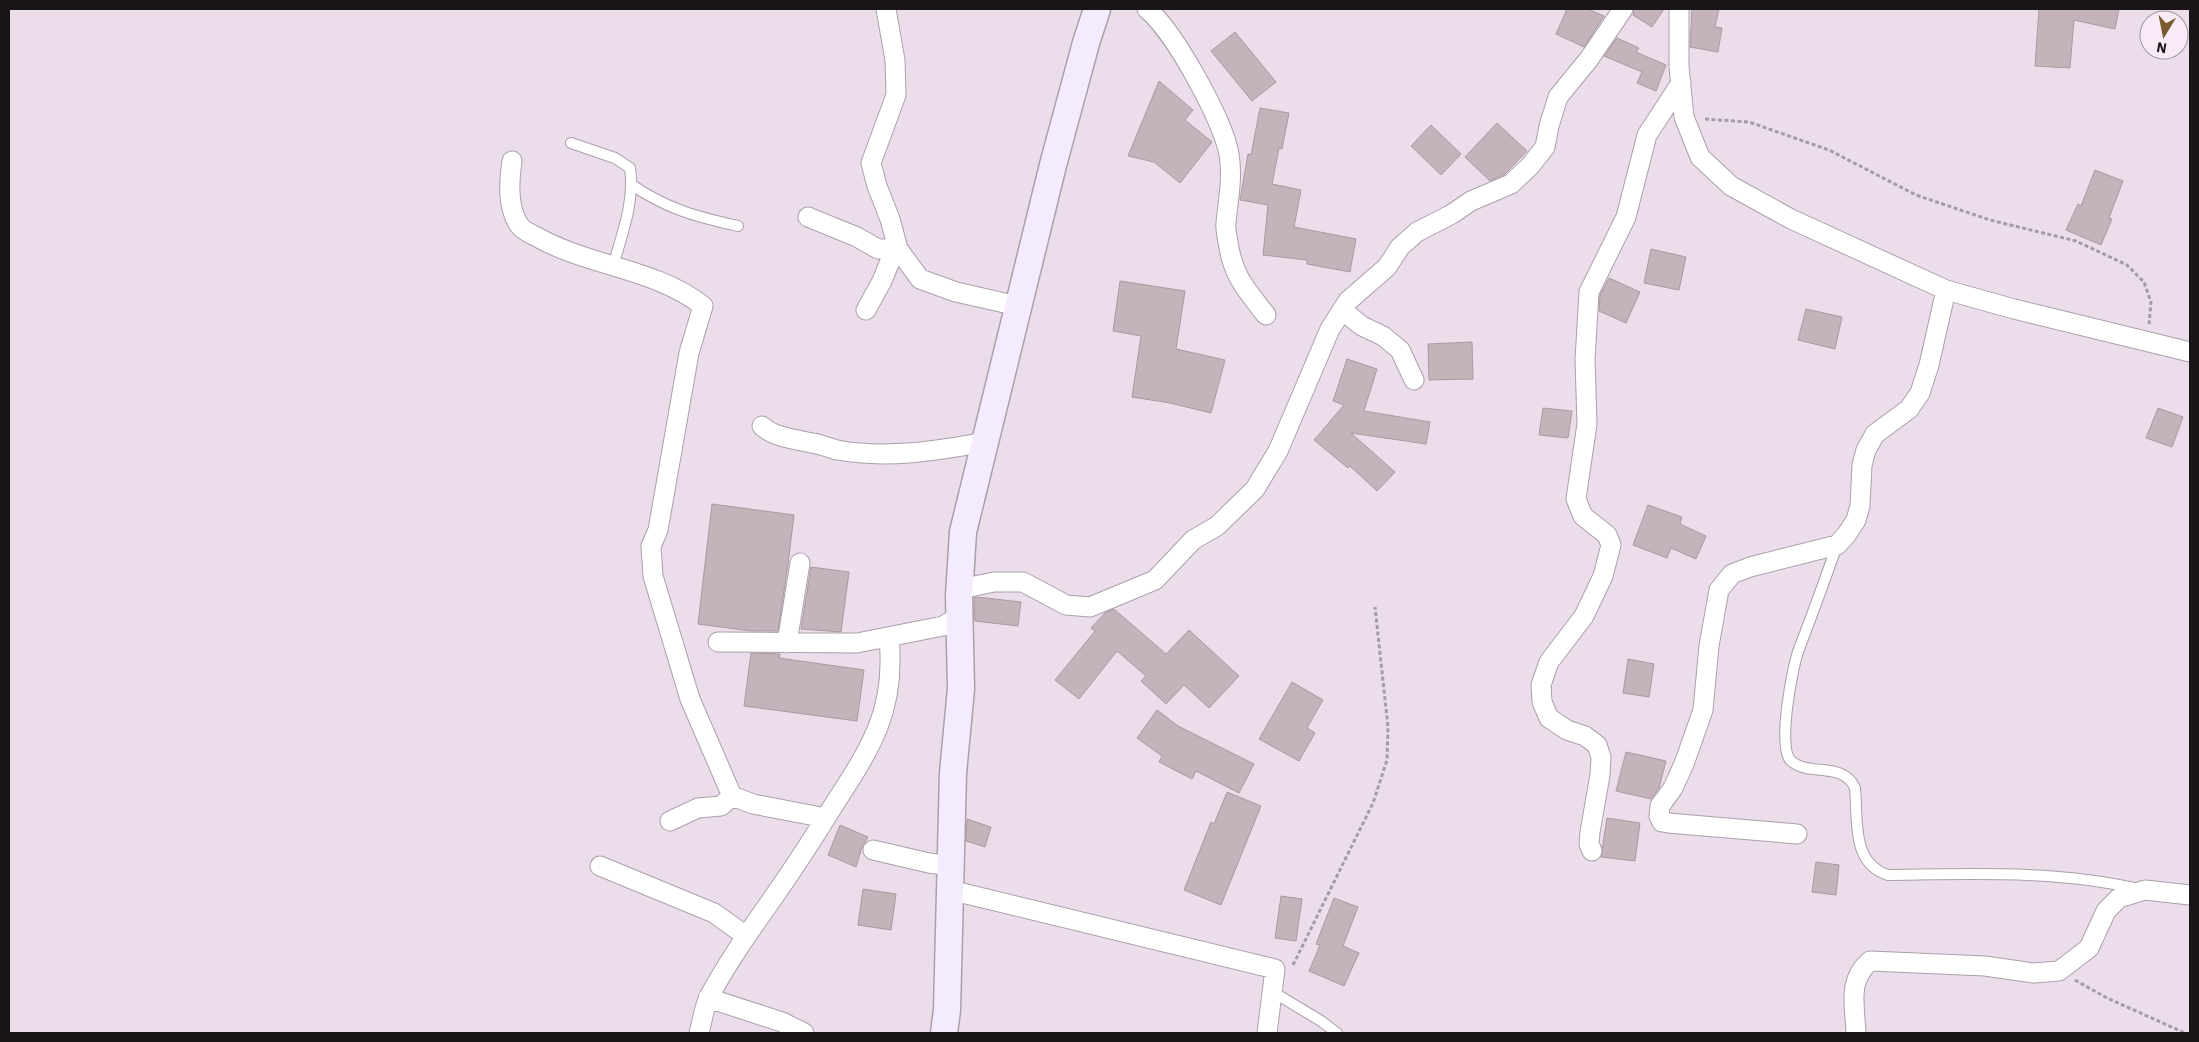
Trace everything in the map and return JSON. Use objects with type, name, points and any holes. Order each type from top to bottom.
[{"type":"street","points":[[886,9],[895,60],[896,95],[871,163],[899,251],[920,279],[956,292],[1018,306]]},
{"type":"street","points":[[944,1033],[947,1010],[953,774],[961,689],[960,589],[963,532],[1053,165],[1097,9]]},
{"type":"street","points":[[1147,9],[1158,17],[1191,69],[1223,132],[1229,155],[1231,192],[1225,225],[1231,263],[1239,280],[1266,315]]},
{"type":"street","points":[[960,589],[994,582],[1023,582],[1066,605],[1090,607],[1155,580],[1193,540],[1216,526],[1255,489],[1278,451],[1330,329],[1348,301],[1387,267],[1400,247],[1417,232],[1471,202],[1511,184],[1530,166],[1545,147],[1548,126],[1558,97],[1589,59],[1622,9]]},
{"type":"street","points":[[1679,9],[1680,84],[1684,117],[1700,157],[1731,186],[1791,219],[1946,290],[2014,310],[2190,352]]},
{"type":"street","points":[[1592,851],[1589,844],[1590,832],[1600,775],[1601,757],[1596,745],[1585,736],[1568,730],[1549,718],[1542,702],[1541,686],[1549,662],[1584,616],[1604,576],[1611,545],[1607,535],[1583,516],[1576,500],[1587,424],[1585,360],[1589,292],[1626,217],[1647,135],[1680,84]]},
{"type":"street","points":[[512,161],[509,193],[517,222],[522,228],[554,246],[668,285],[692,298],[702,306],[689,354],[658,530],[651,546],[653,576],[687,690],[704,736],[732,796],[752,804],[826,818]]},
{"type":"street","points":[[808,217],[857,237],[878,249],[899,251]]},
{"type":"street","points":[[866,310],[882,281],[892,256],[899,251]]},
{"type":"street","points":[[1797,834],[1662,822],[1659,816],[1660,806],[1673,788],[1684,764],[1703,710],[1709,646],[1719,590],[1732,574],[1750,566],[1836,545],[1856,520],[1860,506],[1862,465],[1866,450],[1875,434],[1908,409],[1920,393],[1929,365],[1946,290]]},
{"type":"street","points":[[1342,310],[1362,326],[1383,336],[1400,350],[1414,380]]},
{"type":"street","points":[[762,426],[769,433],[792,439],[837,450],[876,454],[910,453],[985,442]]},
{"type":"street","points":[[786,643],[800,563]]},
{"type":"street","points":[[718,642],[857,643],[943,626],[960,616]]},
{"type":"street","points":[[699,1033],[708,998],[746,936],[864,758],[878,729],[888,695],[892,666],[890,638]]},
{"type":"street","points":[[670,821],[698,808],[721,806],[732,796]]},
{"type":"street","points":[[873,850],[929,863],[951,878],[1275,968],[1267,1033]]},
{"type":"street","points":[[600,866],[714,913],[746,936]]},
{"type":"street","points":[[1856,1033],[1855,981],[1861,969],[1870,961],[1985,966],[2034,973],[2059,971],[2088,948],[2106,910],[2119,898],[2145,890],[2190,895]]},
{"type":"street","points":[[708,998],[774,1019],[804,1033]]},
{"type":"lane","points":[[571,143],[615,158],[630,168],[632,185],[625,222],[613,266]]},
{"type":"lane","points":[[632,185],[649,197],[684,213],[738,226]]},
{"type":"lane","points":[[1836,545],[1807,631],[1798,651],[1785,722],[1785,749],[1790,760],[1799,765],[1844,775],[1852,780],[1855,788],[1860,850],[1867,863],[1876,871],[1888,875],[2037,874],[2103,881],[2145,890]]},
{"type":"lane","points":[[1273,992],[1321,1020],[1337,1033]]},
{"type":"path","points":[[1684,117],[1749,122],[1829,150],[1916,194],[1990,220],[2076,241],[2118,261],[2127,266],[2144,282],[2151,302],[2148,341]]},
{"type":"path","points":[[1275,968],[1294,964],[1373,803],[1387,760],[1388,727],[1375,607]]},
{"type":"path","points":[[2059,971],[2107,998],[2185,1033]]},
{"type":"building","points":[[1567,9],[1588,9],[1604,16],[1584,47],[1556,34]]},
{"type":"building","points":[[1634,9],[1664,9],[1652,27],[1633,15]]},
{"type":"building","points":[[1692,9],[1719,9],[1715,27],[1722,28],[1718,52],[1690,47]]},
{"type":"building","points":[[2039,9],[2119,9],[2115,29],[2074,20],[2070,68],[2035,66]]},
{"type":"building","points":[[1235,32],[1276,82],[1252,101],[1211,51]]},
{"type":"building","points":[[1617,38],[1639,48],[1636,52],[1666,65],[1656,91],[1637,83],[1642,72],[1604,56]]},
{"type":"building","points":[[1159,81],[1193,110],[1185,120],[1212,142],[1180,183],[1154,162],[1128,156]]},
{"type":"building","points":[[1260,108],[1289,113],[1282,149],[1279,148],[1272,184],[1301,190],[1294,227],[1356,239],[1350,272],[1307,264],[1307,260],[1263,255],[1268,205],[1240,200],[1248,154],[1251,155]]},
{"type":"building","points":[[1497,123],[1527,151],[1505,174],[1490,181],[1465,157]]},
{"type":"building","points":[[1431,125],[1461,154],[1441,175],[1411,146]]},
{"type":"building","points":[[2095,170],[2123,181],[2109,218],[2112,219],[2101,245],[2066,230],[2078,204],[2081,206]]},
{"type":"building","points":[[1651,249],[1686,257],[1679,290],[1644,283]]},
{"type":"building","points":[[1609,278],[1640,292],[1626,323],[1599,311],[1600,295]]},
{"type":"building","points":[[1120,281],[1185,291],[1176,349],[1225,360],[1211,413],[1170,403],[1132,397],[1141,336],[1113,331]]},
{"type":"building","points":[[1806,309],[1842,317],[1835,349],[1798,340]]},
{"type":"building","points":[[1472,342],[1473,379],[1429,380],[1428,344]]},
{"type":"building","points":[[1347,359],[1377,369],[1364,411],[1430,422],[1426,444],[1351,433],[1395,472],[1377,491],[1350,466],[1348,468],[1314,440],[1344,405],[1333,401]]},
{"type":"building","points":[[1543,408],[1572,411],[1568,438],[1539,435]]},
{"type":"building","points":[[2158,408],[2183,417],[2172,447],[2146,438]]},
{"type":"building","points":[[712,504],[794,515],[778,631],[751,631],[698,624]]},
{"type":"building","points":[[1648,505],[1682,517],[1680,524],[1706,536],[1696,559],[1671,548],[1667,558],[1633,545]]},
{"type":"building","points":[[811,567],[849,572],[841,632],[801,629]]},
{"type":"building","points":[[974,598],[1021,602],[1018,626],[975,621]]},
{"type":"building","points":[[1114,609],[1166,654],[1189,630],[1239,676],[1209,708],[1184,685],[1166,704],[1141,681],[1146,676],[1117,651],[1079,699],[1055,680],[1095,631],[1091,628],[1105,613]]},
{"type":"building","points":[[751,653],[780,654],[779,658],[864,670],[857,721],[744,706]]},
{"type":"building","points":[[1628,659],[1654,664],[1649,697],[1623,693]]},
{"type":"building","points":[[1292,682],[1323,700],[1307,728],[1315,733],[1299,761],[1259,739]]},
{"type":"building","points":[[1157,710],[1178,726],[1254,764],[1239,793],[1196,771],[1192,779],[1159,762],[1162,756],[1137,738]]},
{"type":"building","points":[[1626,752],[1666,761],[1659,788],[1651,799],[1616,791]]},
{"type":"building","points":[[1227,792],[1261,806],[1221,905],[1184,890],[1211,822],[1214,824]]},
{"type":"building","points":[[1607,818],[1640,823],[1635,861],[1601,857]]},
{"type":"building","points":[[967,819],[991,827],[985,847],[966,841]]},
{"type":"building","points":[[840,825],[868,837],[862,847],[856,867],[828,855]]},
{"type":"building","points":[[1816,862],[1839,865],[1836,895],[1812,892]]},
{"type":"building","points":[[863,889],[896,894],[891,930],[858,925]]},
{"type":"building","points":[[1281,896],[1302,899],[1296,941],[1275,938]]},
{"type":"building","points":[[1334,898],[1358,907],[1343,946],[1359,953],[1344,986],[1309,971],[1320,945],[1316,944]]}]
